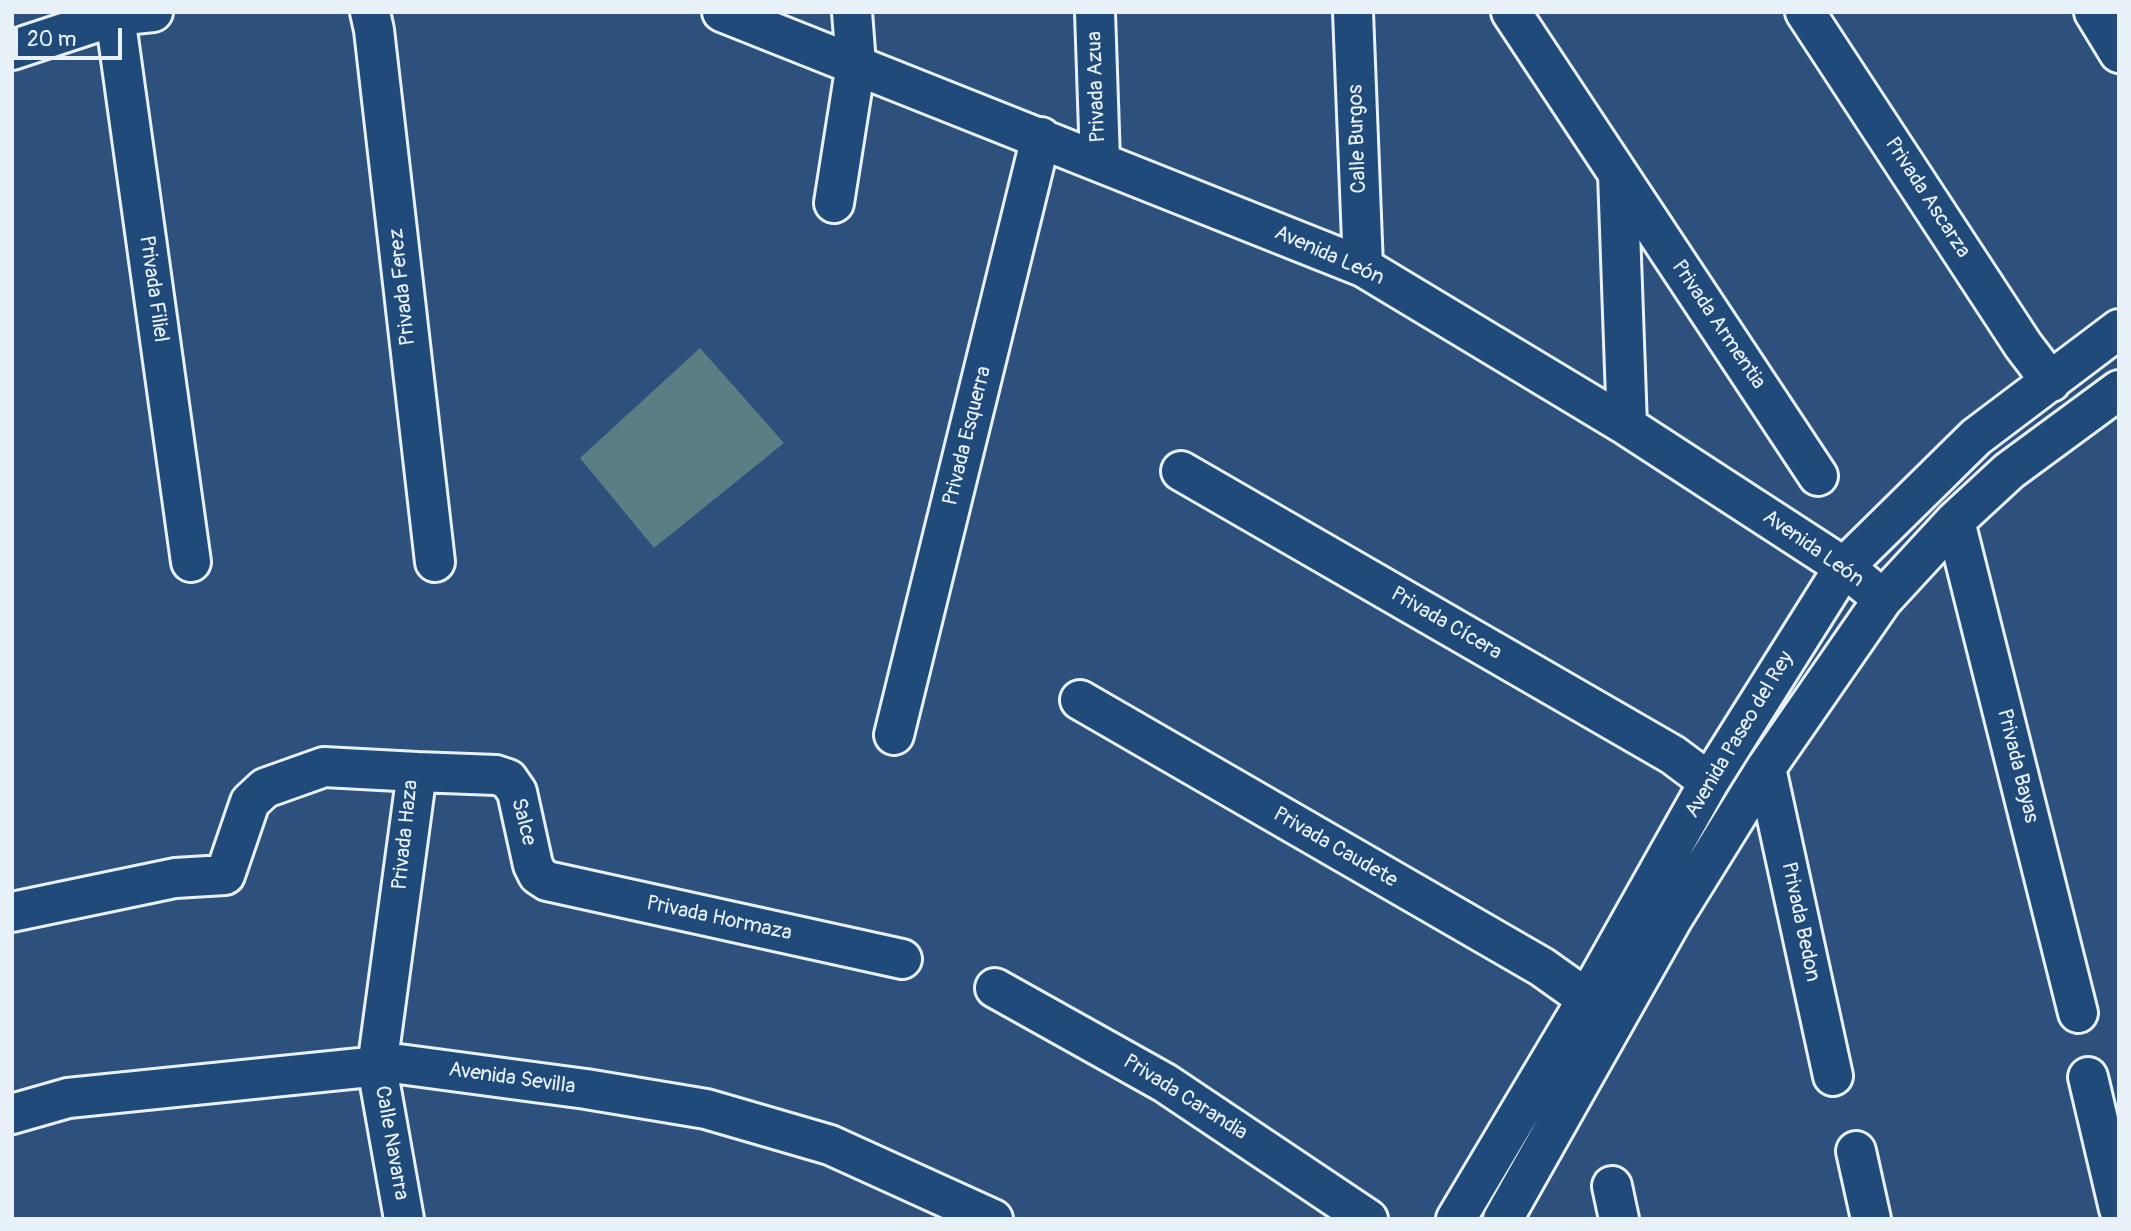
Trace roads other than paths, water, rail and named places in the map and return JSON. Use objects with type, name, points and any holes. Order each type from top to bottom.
[{"type":"street","points":[[12,50],[115,16],[153,12]]},
{"type":"street","name":"Privada Ferez","points":[[370,12],[435,562]]},
{"type":"street","name":"Avenida León","points":[[722,12],[1363,267],[1627,426],[1844,567],[1883,599]]},
{"type":"street","points":[[834,203],[856,64],[852,12]]},
{"type":"street","name":"Privada Azua","points":[[1095,12],[1100,161]]},
{"type":"street","name":"Calle Burgos","points":[[1353,12],[1363,267]]},
{"type":"street","name":"Privada Armentia","points":[[1511,12],[1818,476]]},
{"type":"street","name":"Privada Ascarza","points":[[1805,12],[2023,345],[2051,382]]},
{"type":"street","points":[[2094,12],[2119,53]]},
{"type":"street","name":"Privada Filiel","points":[[115,16],[191,562]]},
{"type":"street","name":"Privada Esquerra","points":[[894,735],[1041,137]]},
{"type":"street","points":[[1618,174],[1627,426]]},
{"type":"street","name":"Avenida Paseo del Rey","points":[[1456,1219],[1587,999],[1709,782],[1844,567],[1976,437],[2119,329]]},
{"type":"street","name":"Avenida Paseo del Rey","points":[[1503,1219],[1674,918],[1766,768],[1883,599],[1955,521],[2009,471],[2119,390]]},
{"type":"street","name":"Privada Cícera","points":[[1181,471],[1673,755],[1709,782]]},
{"type":"street","name":"Privada Bayas","points":[[1955,521],[2078,1013]]},
{"type":"street","name":"Privada Caudete","points":[[1080,700],[1542,967],[1587,999]]},
{"type":"street","name":"Privada Haza","points":[[12,912],[175,878],[225,875],[250,802],[265,788],[324,767],[417,772],[377,1067]]},
{"type":"street","name":"Privada Bedon","points":[[1766,768],[1833,1076]]},
{"type":"street","name":"Salce","points":[[417,772],[496,775],[508,779],[517,792],[533,865],[538,875]]},
{"type":"street","name":"Privada Hormaza","points":[[538,875],[547,881],[902,959]]},
{"type":"street","name":"Privada Carandia","points":[[995,988],[1165,1083],[1368,1219]]},
{"type":"street","name":"Avenida Sevilla","points":[[12,1114],[68,1098],[399,1064],[586,1089],[706,1109],[830,1145],[993,1219]]},
{"type":"street","name":"Calle Navarra","points":[[377,1067],[404,1219]]},
{"type":"street","points":[[2088,1077],[2119,1209]]},
{"type":"street","points":[[1856,1151],[1871,1219]]}]
